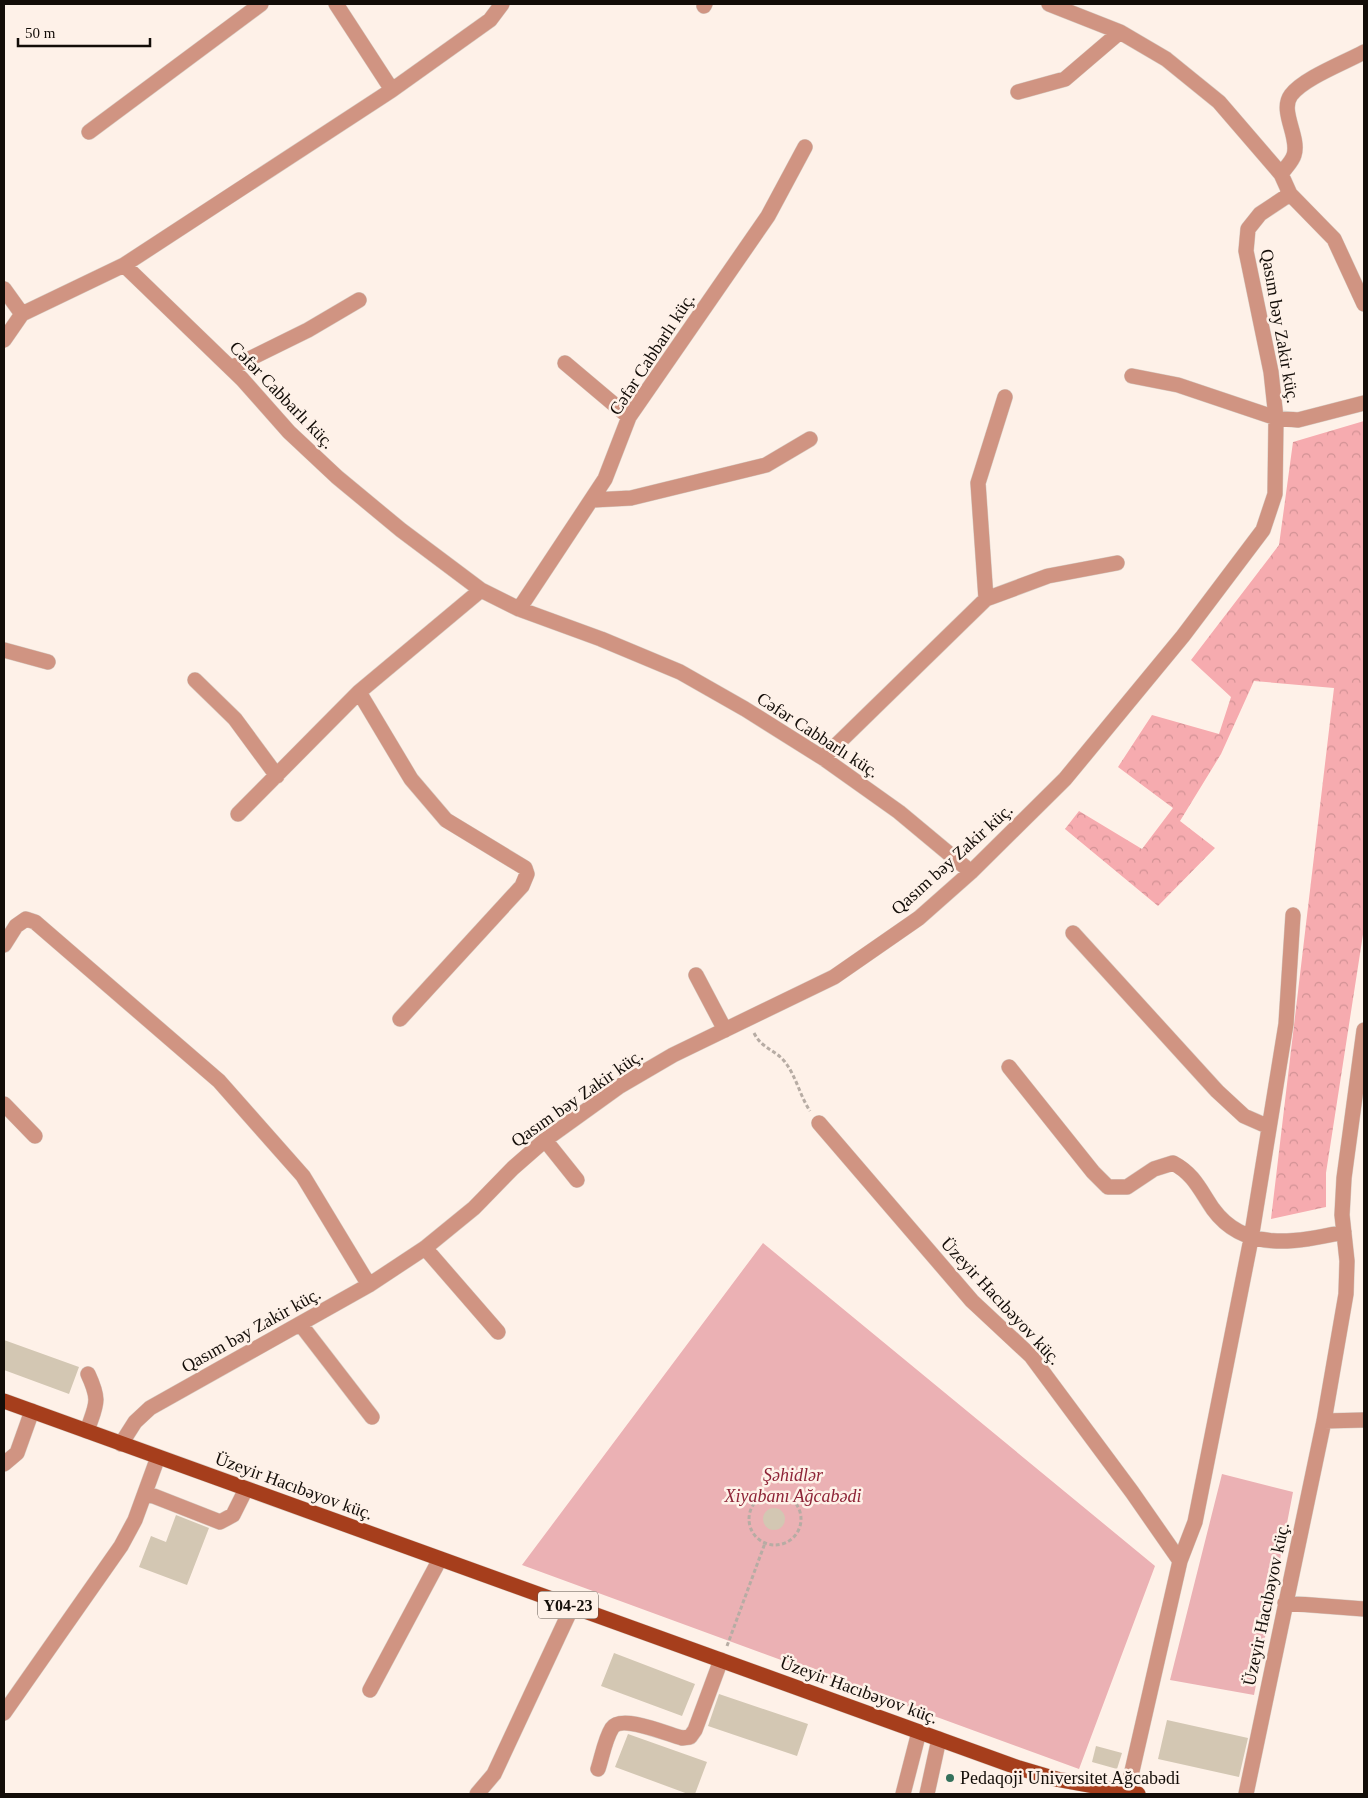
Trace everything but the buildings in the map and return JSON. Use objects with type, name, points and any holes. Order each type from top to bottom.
[{"type":"main road","name":"Üzeyir Hacıbəyov küç.","points":[[4,1401],[939,1739],[1056,1779],[1132,1794]]},
{"type":"street","points":[[89,132],[261,4]]},
{"type":"street","points":[[336,4],[392,90]]},
{"type":"street","points":[[4,340],[22,314],[124,265],[392,90],[490,20],[502,4]]},
{"type":"street","points":[[1049,4],[1120,32],[1166,59],[1219,102],[1281,174],[1290,194],[1334,239],[1364,304]]},
{"type":"street","points":[[1018,92],[1065,79],[1120,32]]},
{"type":"street","points":[[1281,174],[1294,158],[1296,146],[1287,108],[1289,97],[1298,87],[1364,52]]},
{"type":"street","name":"Cəfər Cabbarlı küç.","points":[[519,609],[606,479],[629,417],[768,216],[806,147]]},
{"type":"street","name":"Qasım bəy Zakir küç.","points":[[121,1444],[135,1422],[150,1408],[301,1325],[369,1285],[426,1248],[474,1208],[513,1168],[545,1140],[620,1086],[673,1055],[834,977],[919,918],[971,872],[1065,779],[1183,636],[1263,530],[1275,494],[1276,418],[1271,372],[1246,251],[1248,229],[1260,214],[1290,194]]},
{"type":"street","name":"Cəfər Cabbarlı küç.","points":[[124,265],[232,368],[289,432],[337,477],[401,530],[481,590],[519,609],[601,639],[680,672],[823,758],[899,812],[971,872]]},
{"type":"street","points":[[4,289],[22,314]]},
{"type":"street","points":[[232,368],[308,330],[359,300]]},
{"type":"street","points":[[565,363],[629,417]]},
{"type":"street","points":[[1132,376],[1178,384],[1276,418],[1298,420],[1364,403]]},
{"type":"street","points":[[986,599],[978,483],[1005,397]]},
{"type":"street","points":[[593,500],[631,498],[766,465],[810,439]]},
{"type":"street","points":[[823,758],[986,599],[1048,576],[1117,563]]},
{"type":"street","points":[[238,814],[360,692],[481,590]]},
{"type":"street","points":[[4,650],[48,662]]},
{"type":"street","points":[[195,680],[235,719],[277,776]]},
{"type":"street","points":[[360,692],[410,779],[446,820],[525,868],[527,874],[522,886],[400,1019]]},
{"type":"street","points":[[1132,1794],[1180,1561],[1195,1522],[1251,1239],[1286,1024],[1293,915]]},
{"type":"street","points":[[4,945],[16,926],[26,919],[35,922],[219,1081],[302,1176],[369,1285]]},
{"type":"street","points":[[1073,933],[1217,1091],[1244,1116],[1270,1127]]},
{"type":"street","points":[[696,975],[725,1030]]},
{"type":"street","name":"Üzeyir Hacıbəyov küç.","points":[[1246,1794],[1324,1421],[1346,1294],[1347,1261],[1342,1215],[1344,1178],[1364,1030]]},
{"type":"street","points":[[1009,1067],[1108,1187],[1128,1187],[1154,1169],[1173,1163],[1187,1170],[1221,1217],[1234,1230],[1251,1239],[1304,1241],[1344,1232]]},
{"type":"street","points":[[4,1104],[35,1136]]},
{"type":"street","name":"Üzeyir Hacıbəyov küç.","points":[[819,1122],[972,1301],[1031,1356],[1132,1492],[1180,1561]]},
{"type":"street","points":[[545,1140],[577,1180]]},
{"type":"street","points":[[426,1248],[498,1332]]},
{"type":"street","points":[[301,1325],[372,1417]]},
{"type":"street","points":[[87,1432],[98,1400],[98,1394],[88,1374]]},
{"type":"street","points":[[4,1464],[17,1453],[32,1411]]},
{"type":"street","points":[[1324,1421],[1364,1420]]},
{"type":"street","points":[[4,1713],[121,1546],[146,1493],[158,1457]]},
{"type":"street","points":[[146,1493],[220,1522],[233,1515],[246,1489]]},
{"type":"street","points":[[370,1690],[440,1559]]},
{"type":"street","points":[[1285,1603],[1364,1610]]},
{"type":"street","points":[[477,1794],[494,1774],[572,1607]]},
{"type":"street","points":[[598,1769],[612,1728],[618,1723],[628,1722],[682,1738],[690,1737],[695,1730],[721,1660]]},
{"type":"street","points":[[904,1794],[919,1732]]},
{"type":"street","points":[[927,1794],[939,1739]]},
{"type":"path","points":[[747,1020],[759,1043],[780,1055],[787,1064],[808,1109],[819,1122]]},
{"type":"path","points":[[781,1494],[794,1502],[798,1508],[800,1523],[794,1537],[788,1542],[772,1545],[765,1543],[753,1533],[750,1526],[750,1511],[754,1504],[766,1495],[781,1494]]},
{"type":"path","points":[[721,1660],[765,1543]]},
{"type":"green space","points":[[1364,421],[1364,928],[1326,1173],[1326,1207],[1271,1219],[1334,688],[1254,681],[1221,754],[1180,821],[1215,848],[1158,906],[1065,829],[1079,811],[1142,849],[1173,808],[1118,767],[1152,715],[1219,734],[1231,697],[1191,660],[1279,545],[1293,442]]},
{"type":"green space","name":"Şəhidlər Xiyabanı Ağcabədi","points":[[763,1243],[1155,1566],[1079,1769],[522,1565]]},
{"type":"green space","points":[[1222,1474],[1293,1492],[1254,1695],[1170,1680]]},
{"type":"place","name":"Pedaqoji Universitet Ağcabədi","points":[[950,1778]]}]
